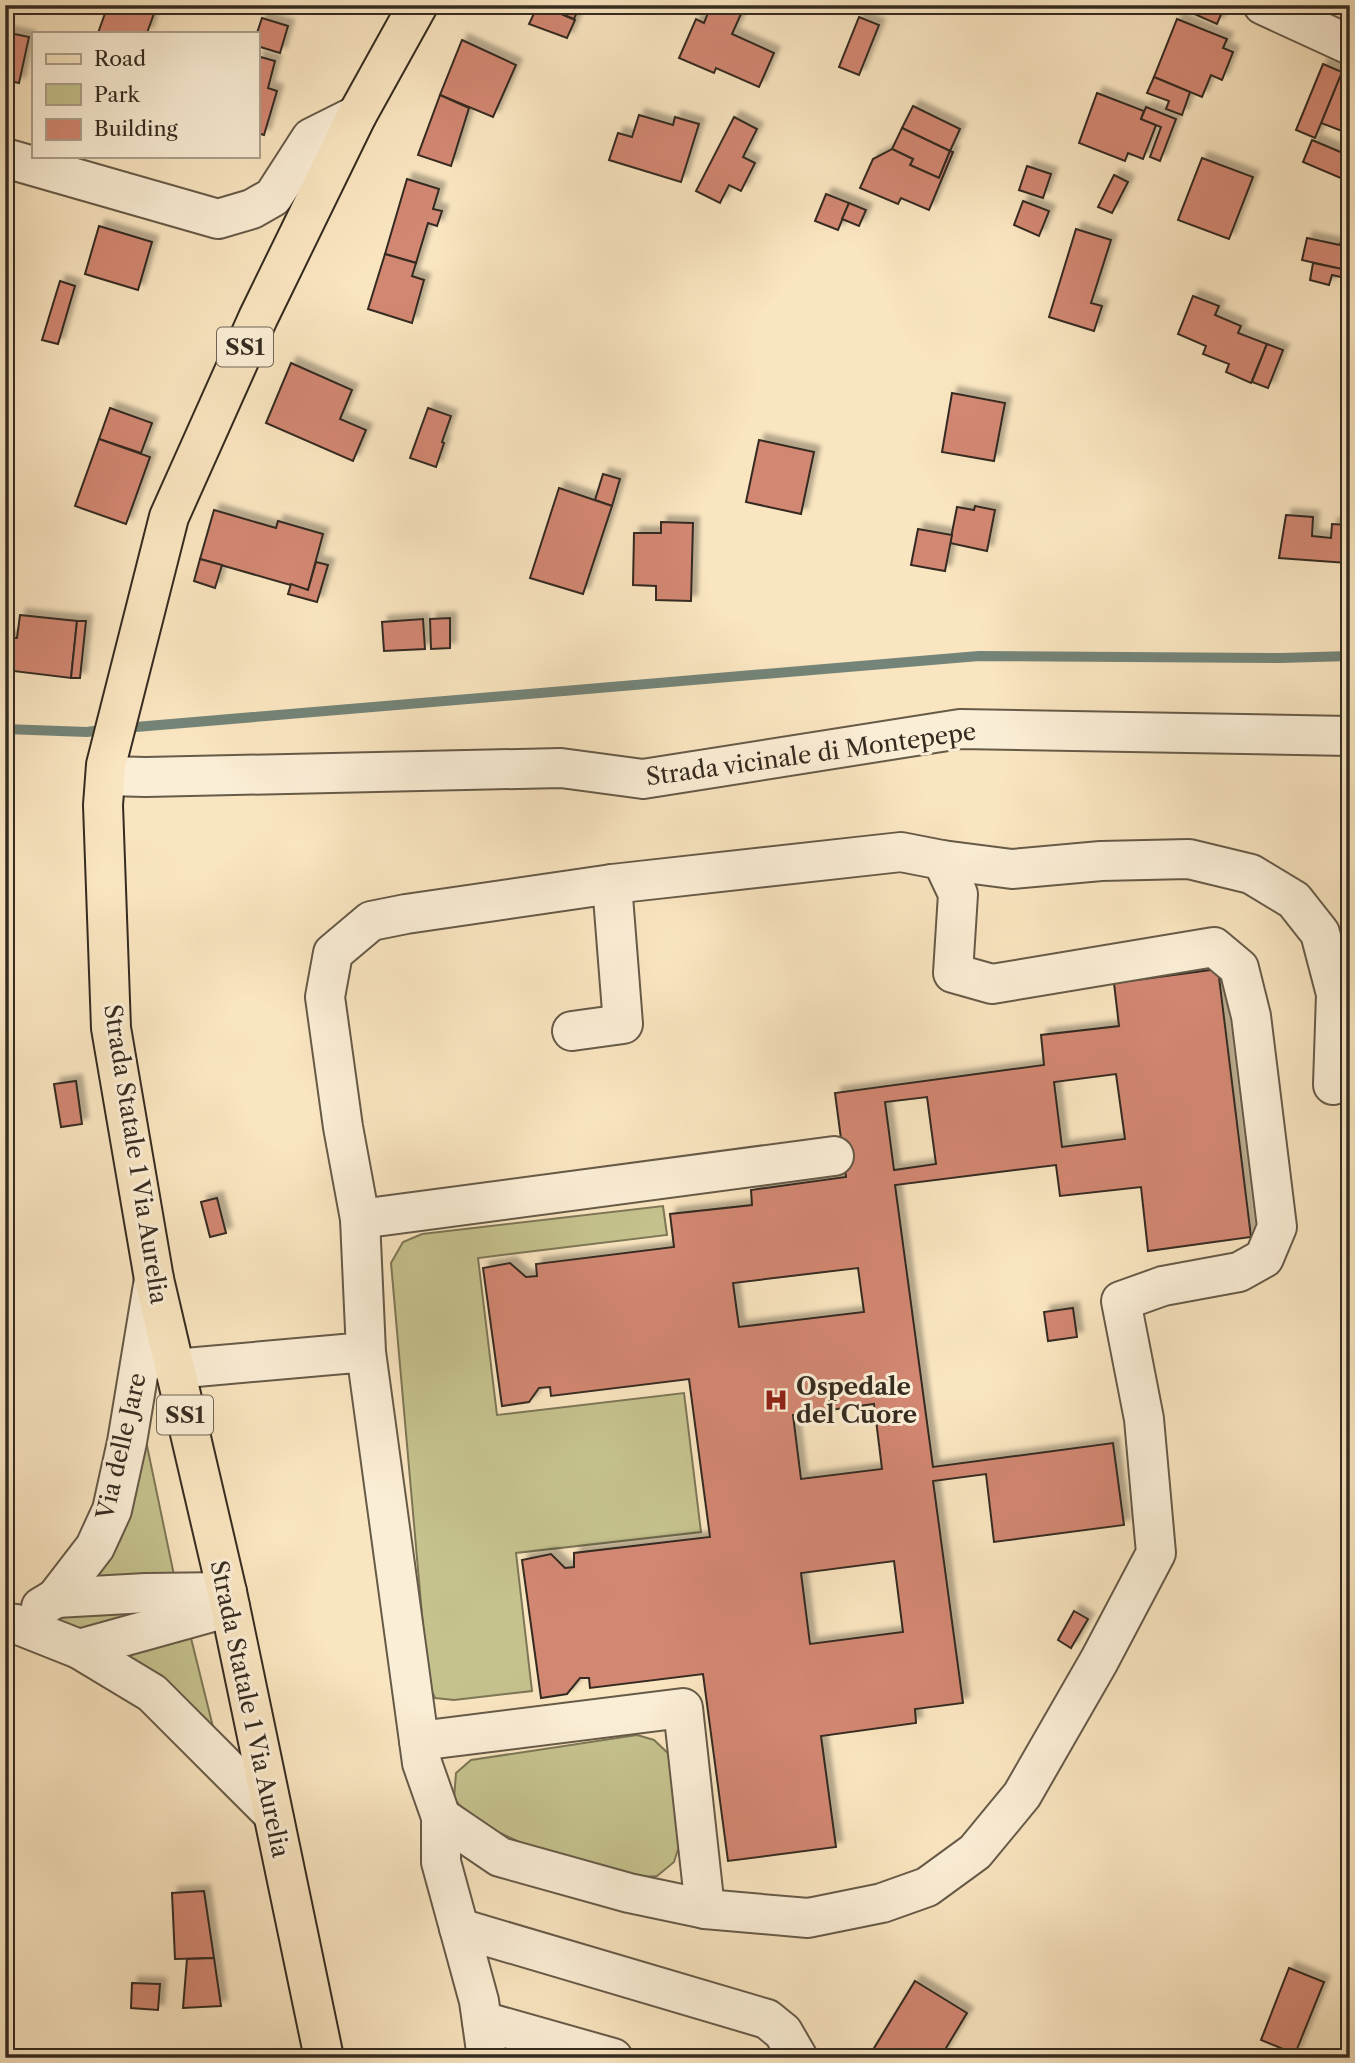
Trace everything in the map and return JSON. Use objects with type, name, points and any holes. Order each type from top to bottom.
[{"type":"main road","name":"Strada Statale 1 Via Aurelia","points":[[324,2058],[271,1813],[229,1600],[154,1279],[111,1028],[103,805],[106,770],[169,517],[258,318],[357,115],[418,5]]},
{"type":"street","points":[[1263,5],[1350,45]]},
{"type":"street","points":[[5,158],[218,219],[252,209],[273,197],[311,138],[357,115]]},
{"type":"street","name":"Strada vicinale di Montepepe","points":[[106,770],[146,777],[561,768],[643,779],[960,729],[1350,736]]},
{"type":"street","points":[[613,2058],[485,2040],[479,2001],[441,1862],[441,1817],[422,1763],[366,1352],[360,1219],[343,1128],[325,997],[333,953],[371,921],[405,914],[612,884],[901,852],[1012,869],[1101,861],[1189,859],[1251,874],[1294,900],[1320,933],[1336,994],[1333,1085]]},
{"type":"street","points":[[441,1817],[500,1857],[629,1893],[705,1909],[808,1918],[883,1903],[927,1887],[975,1852],[1022,1794],[1099,1661],[1156,1553],[1144,1419],[1121,1301],[1163,1286],[1238,1272],[1264,1258],[1277,1227],[1251,1016],[1239,968],[1214,947],[992,984],[953,973],[958,894],[942,860]]},
{"type":"street","points":[[572,1031],[623,1024],[612,884]]},
{"type":"street","points":[[360,1219],[834,1156]]},
{"type":"street","name":"Via delle Jare","points":[[11,1623],[55,1599],[95,1547],[112,1510],[127,1443],[154,1279]]},
{"type":"street","points":[[174,1369],[366,1352]]},
{"type":"street","name":"Via delle Jare","points":[[55,1599],[146,1593],[229,1600]]},
{"type":"street","points":[[79,1649],[229,1600]]},
{"type":"street","name":"Via delle Jare","points":[[11,1623],[79,1649],[152,1693],[271,1813]]},
{"type":"street","points":[[419,1741],[683,1708],[705,1909]]},
{"type":"street","points":[[459,1928],[767,2019],[783,2032],[797,2058]]},
{"type":"green space","points":[[663,1206],[667,1235],[478,1258],[497,1415],[684,1393],[701,1532],[516,1553],[532,1691],[454,1700],[435,1698],[428,1683],[391,1263],[403,1242],[422,1234]]},
{"type":"green space","points":[[146,1441],[175,1580],[84,1580],[120,1541],[135,1497]]},
{"type":"green space","points":[[94,1607],[194,1607],[101,1631],[74,1629],[53,1620]]},
{"type":"green space","points":[[190,1634],[214,1731],[111,1654]]},
{"type":"green space","points":[[637,1735],[654,1740],[672,1757],[682,1837],[674,1862],[657,1876],[631,1878],[547,1855],[473,1820],[454,1799],[456,1773],[471,1760]]},
{"type":"building","points":[[108,5],[157,5],[147,32],[98,32]]},
{"type":"building","points":[[538,5],[554,5],[552,10],[575,20],[567,38],[529,24]]},
{"type":"building","points":[[554,5],[580,5],[574,19],[552,10]]},
{"type":"building","points":[[711,5],[745,5],[732,34],[774,53],[759,87],[716,68],[714,73],[679,58],[696,19],[704,23]]},
{"type":"building","points":[[1195,5],[1225,5],[1217,24],[1192,13]]},
{"type":"building","points":[[859,17],[879,25],[859,75],[839,67]]},
{"type":"building","points":[[262,18],[288,26],[280,53],[259,47],[257,32]]},
{"type":"building","points":[[1177,19],[1227,39],[1223,48],[1233,52],[1222,80],[1211,75],[1202,97],[1154,77]]},
{"type":"building","points":[[5,32],[29,37],[19,83],[5,80]]},
{"type":"building","points":[[462,40],[516,65],[493,117],[440,95]]},
{"type":"building","points":[[1350,54],[1350,134],[1321,123]]},
{"type":"building","points":[[259,57],[275,61],[268,88],[277,91],[264,135],[259,134]]},
{"type":"building","points":[[1323,64],[1342,72],[1315,138],[1296,130]]},
{"type":"building","points":[[1154,77],[1190,92],[1182,115],[1166,109],[1169,101],[1147,93]]},
{"type":"building","points":[[1097,93],[1144,111],[1141,119],[1156,125],[1143,159],[1128,153],[1125,161],[1079,143]]},
{"type":"building","points":[[440,95],[469,108],[451,166],[418,155]]},
{"type":"building","points":[[913,106],[960,129],[950,151],[902,128]]},
{"type":"building","points":[[1146,107],[1176,119],[1160,161],[1150,157],[1161,127],[1141,119]]},
{"type":"building","points":[[639,115],[673,125],[675,117],[699,124],[681,182],[609,160],[618,133],[632,137]]},
{"type":"building","points":[[734,117],[757,129],[743,157],[755,163],[741,191],[729,185],[720,203],[696,191]]},
{"type":"building","points":[[902,128],[950,151],[939,178],[910,165],[913,159],[892,149]]},
{"type":"building","points":[[1312,140],[1350,156],[1350,182],[1303,162]]},
{"type":"building","points":[[892,149],[913,159],[910,165],[939,178],[950,151],[953,152],[929,210],[901,198],[898,204],[860,188],[873,159]]},
{"type":"building","points":[[1202,158],[1253,177],[1229,239],[1178,220]]},
{"type":"building","points":[[1027,166],[1051,174],[1043,198],[1019,190]]},
{"type":"building","points":[[1114,175],[1128,182],[1112,213],[1098,207]]},
{"type":"building","points":[[407,179],[439,189],[433,209],[442,211],[437,226],[428,223],[416,263],[385,254]]},
{"type":"building","points":[[826,194],[849,203],[838,230],[815,221]]},
{"type":"building","points":[[1023,201],[1049,211],[1039,236],[1014,225]]},
{"type":"building","points":[[849,203],[866,210],[859,226],[842,219]]},
{"type":"building","points":[[99,226],[152,242],[138,290],[85,274]]},
{"type":"building","points":[[1076,229],[1111,240],[1091,303],[1102,306],[1094,331],[1049,317]]},
{"type":"building","points":[[1343,234],[1350,236],[1350,271],[1302,260],[1307,238],[1340,245]]},
{"type":"building","points":[[385,254],[416,263],[412,276],[424,280],[412,323],[368,309]]},
{"type":"building","points":[[1313,263],[1347,270],[1345,278],[1332,275],[1329,285],[1310,280]]},
{"type":"building","points":[[60,281],[75,286],[58,344],[42,340]]},
{"type":"building","points":[[1193,296],[1219,306],[1215,315],[1241,326],[1238,333],[1267,344],[1251,383],[1226,372],[1229,364],[1203,354],[1206,346],[1178,334]]},
{"type":"building","points":[[1267,344],[1283,350],[1268,388],[1252,382]]},
{"type":"building","points":[[291,363],[352,390],[340,419],[366,430],[353,461],[266,423]]},
{"type":"building","points":[[952,393],[1005,403],[994,461],[942,452]]},
{"type":"building","points":[[110,408],[152,423],[141,453],[99,439]]},
{"type":"building","points":[[428,408],[451,416],[436,467],[410,458]]},
{"type":"building","points":[[99,439],[150,457],[126,524],[75,506]]},
{"type":"building","points":[[759,440],[814,452],[801,514],[746,502]]},
{"type":"building","points":[[603,474],[620,479],[612,506],[595,500]]},
{"type":"building","points":[[559,488],[612,506],[583,594],[530,578]]},
{"type":"building","points":[[975,506],[995,510],[987,551],[950,543],[957,507],[974,510]]},
{"type":"building","points":[[214,510],[276,528],[278,521],[323,534],[308,590],[200,559]]},
{"type":"building","points":[[1286,515],[1313,517],[1312,536],[1331,538],[1332,524],[1350,525],[1347,563],[1279,558]]},
{"type":"building","points":[[661,522],[693,523],[691,601],[656,600],[656,586],[633,585],[634,533],[661,533]]},
{"type":"building","points":[[918,529],[952,535],[945,571],[911,565]]},
{"type":"building","points":[[200,559],[222,565],[215,588],[194,581]]},
{"type":"building","points":[[316,562],[328,565],[317,602],[288,594],[291,584],[308,590]]},
{"type":"building","points":[[20,615],[77,621],[71,678],[13,671],[14,666],[5,665],[5,637],[17,638]]},
{"type":"building","points":[[450,618],[450,648],[431,649],[430,619]]},
{"type":"building","points":[[423,619],[425,649],[384,651],[382,622]]},
{"type":"building","points":[[77,621],[86,621],[80,678],[71,678]]},
{"type":"building","points":[[1218,969],[1251,1237],[1148,1251],[1141,1187],[1060,1196],[1056,1165],[895,1185],[933,1467],[1113,1443],[1124,1525],[994,1542],[986,1474],[933,1481],[963,1703],[915,1709],[916,1723],[821,1736],[836,1847],[728,1861],[703,1674],[590,1688],[589,1678],[580,1678],[567,1694],[541,1698],[522,1560],[551,1554],[565,1568],[574,1567],[574,1553],[710,1537],[689,1379],[551,1396],[550,1387],[539,1388],[529,1402],[502,1406],[483,1268],[510,1263],[526,1277],[537,1276],[536,1264],[674,1247],[670,1214],[752,1205],[751,1190],[846,1177],[835,1093],[1044,1065],[1041,1035],[1119,1026],[1114,983]],"holes":[[[1116,1074],[1125,1139],[1062,1147],[1054,1082]],[[927,1097],[936,1164],[894,1170],[885,1102]],[[858,1268],[864,1312],[739,1327],[733,1283]],[[874,1404],[882,1469],[801,1479],[793,1415]],[[894,1561],[903,1632],[810,1644],[801,1573]]]},
{"type":"building","points":[[76,1081],[82,1124],[61,1127],[54,1084]]},
{"type":"building","points":[[217,1198],[226,1233],[210,1237],[201,1202]]},
{"type":"building","points":[[1073,1308],[1077,1337],[1048,1341],[1044,1312]]},
{"type":"building","points":[[1074,1611],[1088,1619],[1071,1648],[1058,1640]]},
{"type":"building","points":[[204,1891],[214,1958],[175,1959],[172,1893]]},
{"type":"building","points":[[214,1958],[221,2006],[183,2008],[187,1959]]},
{"type":"building","points":[[1289,1968],[1324,1982],[1295,2054],[1261,2040]]},
{"type":"building","points":[[915,1981],[967,2013],[940,2058],[868,2058]]},
{"type":"building","points":[[132,1983],[160,1984],[158,2010],[131,2008]]},
{"type":"waterway","points":[[124,728],[979,656],[1350,656]]},
{"type":"waterway","points":[[5,729],[87,732],[108,729]]},
{"type":"place","name":"Ospedale del Cuore","points":[[776,1400]]}]
